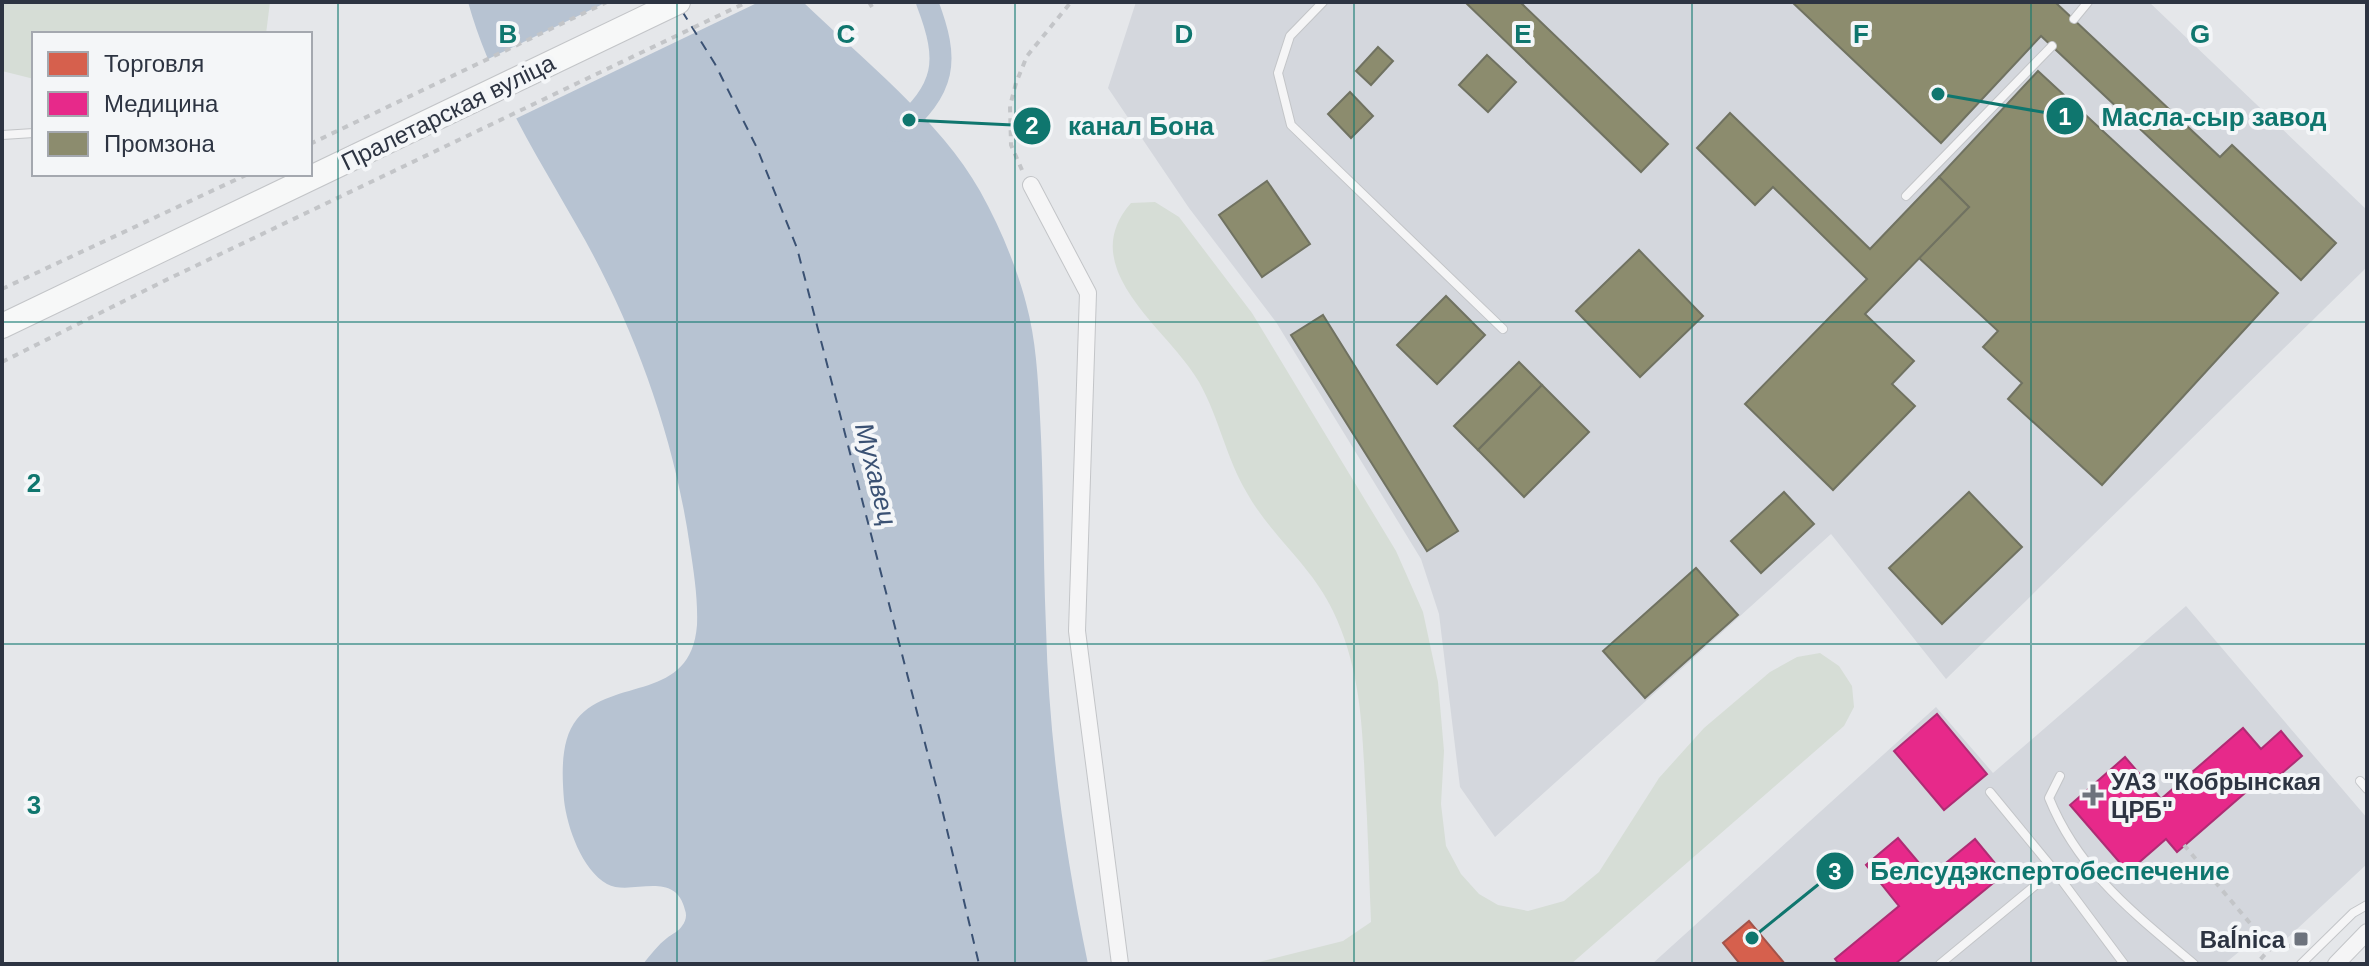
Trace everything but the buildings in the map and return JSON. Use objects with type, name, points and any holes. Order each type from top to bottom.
[{"type":"main road","name":"Пралетарская вуліца","points":[[2,326],[678,2]]},
{"type":"street","points":[[1031,185],[1088,293],[1077,631],[1120,964]]},
{"type":"street","points":[[2336,964],[2367,932]]},
{"type":"lane","points":[[1323,2],[1290,36],[1278,73],[1291,125],[1503,329]]},
{"type":"lane","points":[[2074,19],[2088,2]]},
{"type":"lane","points":[[1906,196],[2052,46]]},
{"type":"lane","points":[[2,135],[32,133]]},
{"type":"lane","points":[[2060,776],[2049,798],[2062,830],[2096,875],[2138,918],[2194,964]]},
{"type":"lane","points":[[2360,781],[2367,789]]},
{"type":"lane","points":[[1990,792],[2054,870],[2124,964]]},
{"type":"lane","points":[[1940,964],[2054,870]]},
{"type":"lane","points":[[2301,964],[2353,913],[2367,905]]},
{"type":"path","points":[[312,143],[607,2]]},
{"type":"path","points":[[2,362],[164,281],[747,2]]},
{"type":"path","points":[[1031,185],[1011,145],[1010,106],[1027,56],[1071,2]]},
{"type":"path","points":[[2,289],[244,176]]},
{"type":"path","points":[[2184,845],[2271,948],[2256,964]]},
{"type":"shaded area","points":[[2,2],[270,2],[266,32],[32,32],[32,78],[2,71]]},
{"type":"shaded area","points":[[1136,2],[2149,2],[2367,210],[2367,267],[1946,679],[1831,534],[1495,837],[1460,787],[1439,614],[1421,559],[1276,322],[1189,208],[1108,88]]},
{"type":"shaded area","points":[[1155,202],[1179,217],[1252,313],[1396,551],[1423,612],[1438,682],[1444,751],[1441,804],[1446,846],[1461,874],[1479,894],[1498,905],[1528,911],[1564,901],[1599,872],[1659,778],[1704,728],[1770,672],[1797,657],[1820,653],[1839,666],[1852,686],[1854,707],[1844,726],[1571,964],[1251,964],[1343,941],[1371,922],[1361,716],[1349,653],[1333,611],[1303,565],[1257,509],[1240,480],[1199,382],[1132,297],[1119,275],[1113,251],[1116,227],[1131,203]]},
{"type":"shaded area","name":"УАЗ \"Кобрынская ЦРБ\"","points":[[2186,606],[2367,818],[2367,864],[2282,943],[2266,930],[2224,964],[1652,964],[1936,707],[1993,773]]},
{"type":"water","name":"Мухавец","points":[[468,2],[803,2],[899,91],[964,165],[987,204],[1006,246],[1022,289],[1032,331],[1041,443],[1051,713],[1065,839],[1088,964],[643,964],[681,928],[686,918],[680,897],[662,887],[627,888],[607,884],[590,869],[568,823],[563,758],[571,727],[592,706],[666,678],[681,667],[692,650],[697,606],[683,507],[664,428],[637,350],[604,276],[504,95]]},
{"type":"pier","points":[[607,2],[759,2],[513,120],[484,61]]},
{"type":"waterway","points":[[897,131],[926,101],[939,73],[939,41],[927,2]]},
{"type":"ferry route","points":[[682,11],[715,64],[757,148],[797,248],[979,964]]},
{"type":"place","name":"Масла-сыр завод","points":[[1938,94]]},
{"type":"place","name":"канал Бона","points":[[909,120]]},
{"type":"place","name":"УАЗ \"Кобрынская ЦРБ\"","points":[[2093,795]]},
{"type":"place","name":"Белсудэкспертобеспечение","points":[[1752,938]]},
{"type":"place","name":"Baĺnica","points":[[2301,939]]}]
